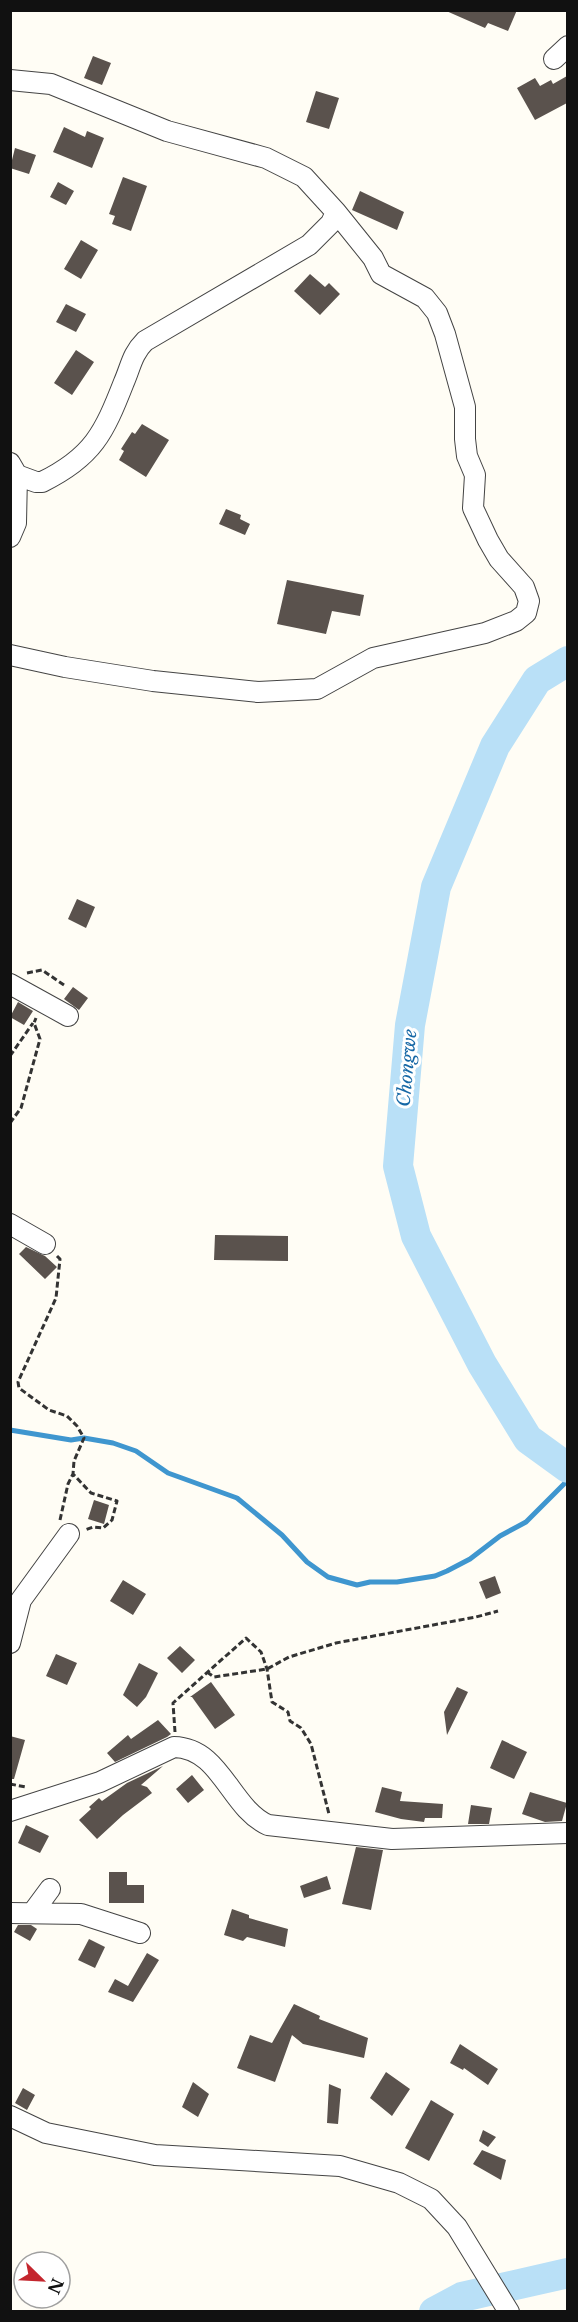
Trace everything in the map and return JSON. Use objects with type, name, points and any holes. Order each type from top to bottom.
[{"type":"street","points":[[10,80],[51,84],[167,131],[266,158],[303,177],[336,212],[373,258],[381,274],[425,298],[437,313],[445,334],[465,407],[467,456],[474,475],[473,508],[499,559],[524,587],[529,601],[526,613],[516,621],[485,633],[373,658],[317,689],[258,692],[153,681],[65,667],[10,655]]},
{"type":"street","points":[[14,469],[36,482],[42,482],[83,457],[96,443],[113,412],[135,352],[145,342],[309,245],[331,223],[336,212]]},
{"type":"street","points":[[10,537],[16,523],[14,469]]},
{"type":"street","points":[[11,984],[68,1016]]},
{"type":"street","points":[[10,1224],[45,1244]]},
{"type":"street","points":[[10,1644],[21,1600],[65,1539]]},
{"type":"street","points":[[10,1811],[100,1782],[174,1747],[192,1750],[206,1760],[221,1774],[243,1807],[257,1820],[268,1825],[392,1839],[453,1839],[567,1833]]},
{"type":"street","points":[[33,1912],[50,1889]]},
{"type":"street","points":[[10,1913],[81,1914],[140,1933]]},
{"type":"street","points":[[10,2116],[46,2133],[155,2155],[340,2166],[399,2183],[430,2199],[446,2214],[476,2255],[490,2283],[509,2312]]},
{"type":"path","points":[[11,984],[27,973],[42,970],[64,985]]},
{"type":"path","points":[[10,1056],[34,1023],[44,1003]]},
{"type":"path","points":[[10,1123],[21,1108],[40,1039],[34,1023]]},
{"type":"path","points":[[45,1244],[60,1259],[56,1298],[18,1382],[19,1388],[49,1410],[66,1416],[77,1426],[84,1438],[74,1461],[73,1474],[68,1484],[60,1517],[58,1537],[65,1539],[93,1527],[103,1528],[112,1520],[117,1501],[91,1494],[73,1474]]},
{"type":"path","points":[[207,1672],[214,1677],[267,1669],[290,1658],[336,1643],[465,1620],[498,1611]]},
{"type":"path","points":[[174,1747],[176,1728],[173,1703],[246,1638],[261,1652],[267,1669],[272,1702],[288,1712],[290,1721],[301,1728],[310,1744],[334,1833]]},
{"type":"building","points":[[444,10],[517,10],[508,31],[488,23],[485,28]]},
{"type":"building","points":[[93,56],[111,63],[102,85],[84,78]]},
{"type":"building","points":[[567,76],[567,103],[535,120],[517,88],[535,78],[540,86],[551,80],[553,84]]},
{"type":"building","points":[[316,91],[339,98],[329,129],[306,122]]},
{"type":"building","points":[[64,127],[85,137],[87,131],[104,138],[92,168],[53,152]]},
{"type":"building","points":[[15,148],[36,155],[29,174],[10,168]]},
{"type":"building","points":[[123,177],[147,186],[131,231],[112,224],[115,216],[109,214]]},
{"type":"building","points":[[58,182],[74,191],[66,205],[50,197]]},
{"type":"building","points":[[360,191],[404,212],[397,230],[352,210]]},
{"type":"building","points":[[81,240],[98,250],[81,279],[64,269]]},
{"type":"building","points":[[310,274],[325,287],[329,283],[340,294],[320,315],[294,291]]},
{"type":"building","points":[[66,304],[86,314],[76,332],[56,322]]},
{"type":"building","points":[[76,350],[94,362],[72,395],[54,383]]},
{"type":"building","points":[[142,424],[169,440],[146,477],[119,460],[124,451],[121,449],[132,432],[135,434]]},
{"type":"building","points":[[226,509],[241,515],[240,519],[250,524],[245,535],[219,524]]},
{"type":"building","points":[[287,580],[364,595],[360,616],[332,611],[326,634],[277,624]]},
{"type":"building","points":[[77,899],[95,907],[86,928],[68,919]]},
{"type":"building","points":[[73,987],[88,998],[79,1010],[64,999]]},
{"type":"building","points":[[18,1002],[33,1011],[24,1025],[10,1017]]},
{"type":"building","points":[[215,1235],[288,1236],[288,1261],[214,1260]]},
{"type":"building","points":[[26,1247],[45,1256],[57,1267],[45,1279],[19,1254]]},
{"type":"building","points":[[94,1500],[109,1505],[104,1524],[88,1519]]},
{"type":"building","points":[[495,1576],[501,1593],[486,1599],[479,1582]]},
{"type":"building","points":[[123,1580],[146,1594],[133,1615],[110,1601]]},
{"type":"building","points":[[180,1646],[195,1660],[182,1673],[167,1658]]},
{"type":"building","points":[[56,1654],[77,1663],[67,1685],[46,1676]]},
{"type":"building","points":[[139,1663],[158,1673],[146,1697],[137,1707],[123,1695]]},
{"type":"building","points":[[211,1682],[235,1715],[215,1729],[190,1697]]},
{"type":"building","points":[[457,1687],[468,1692],[447,1735],[444,1712]]},
{"type":"building","points":[[158,1720],[171,1734],[167,1737],[115,1762],[107,1753],[128,1735],[131,1739]]},
{"type":"building","points":[[10,1736],[25,1740],[14,1779],[10,1779]]},
{"type":"building","points":[[502,1740],[527,1752],[514,1779],[490,1768]]},
{"type":"building","points":[[163,1766],[141,1785],[147,1787],[152,1793],[97,1839],[79,1820],[99,1798],[102,1801],[127,1783]]},
{"type":"building","points":[[192,1775],[204,1790],[188,1803],[176,1789]]},
{"type":"building","points":[[382,1787],[402,1792],[400,1801],[443,1804],[442,1818],[425,1818],[424,1822],[375,1812]]},
{"type":"building","points":[[530,1792],[567,1803],[562,1821],[545,1822],[522,1814]]},
{"type":"building","points":[[471,1805],[492,1808],[489,1824],[468,1824]]},
{"type":"building","points":[[26,1825],[49,1836],[40,1853],[18,1843]]},
{"type":"building","points":[[356,1847],[383,1850],[371,1910],[342,1904]]},
{"type":"building","points":[[109,1872],[127,1872],[127,1885],[144,1885],[144,1903],[109,1903]]},
{"type":"building","points":[[327,1876],[331,1889],[304,1898],[300,1886]]},
{"type":"building","points":[[232,1909],[249,1915],[249,1918],[288,1929],[285,1947],[247,1937],[243,1941],[224,1935]]},
{"type":"building","points":[[18,1925],[31,1925],[37,1929],[30,1941],[14,1932]]},
{"type":"building","points":[[89,1939],[105,1947],[95,1968],[78,1960]]},
{"type":"building","points":[[147,1953],[159,1960],[133,2002],[108,1992],[115,1979],[128,1986]]},
{"type":"building","points":[[294,2004],[320,2016],[319,2019],[368,2038],[364,2058],[303,2044],[292,2035],[275,2082],[237,2068],[250,2035],[272,2043]]},
{"type":"building","points":[[460,2044],[498,2069],[488,2085],[464,2068],[463,2070],[450,2063]]},
{"type":"building","points":[[386,2072],[410,2089],[392,2116],[370,2098]]},
{"type":"building","points":[[193,2082],[209,2094],[198,2117],[182,2107]]},
{"type":"building","points":[[329,2084],[341,2089],[338,2124],[327,2123]]},
{"type":"building","points":[[23,2088],[35,2095],[27,2110],[15,2103]]},
{"type":"building","points":[[431,2100],[454,2114],[429,2161],[405,2148]]},
{"type":"building","points":[[483,2130],[496,2137],[488,2147],[479,2141]]},
{"type":"building","points":[[482,2150],[506,2160],[501,2180],[473,2164]]},
{"type":"waterway","name":"Chongwe","points":[[568,661],[537,680],[495,746],[436,887],[410,1025],[398,1166],[416,1236],[482,1364],[528,1439],[568,1468]]},
{"type":"waterway","points":[[10,1430],[71,1440],[84,1438],[113,1443],[136,1451],[168,1473],[237,1498],[282,1535],[307,1562],[328,1577],[357,1585],[370,1582],[397,1582],[435,1576],[447,1571],[470,1559],[500,1536],[526,1522],[568,1480]]},
{"type":"waterway","name":"Chongwe","points":[[434,2312],[462,2297],[568,2273]]}]
